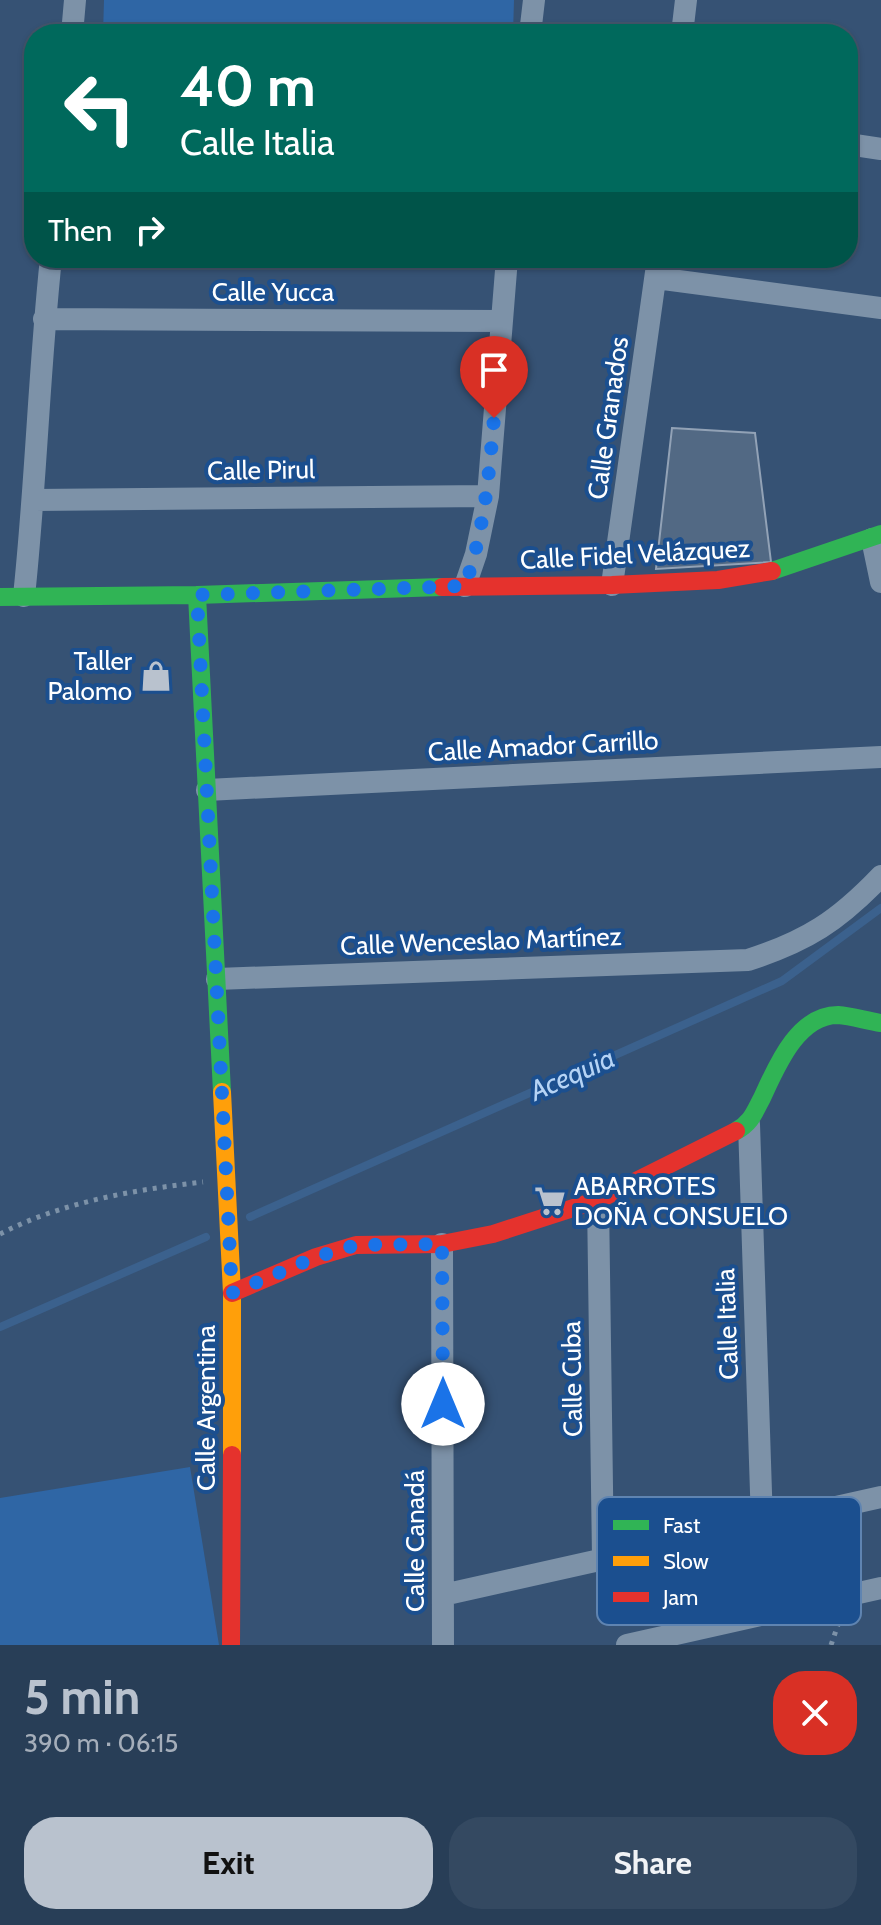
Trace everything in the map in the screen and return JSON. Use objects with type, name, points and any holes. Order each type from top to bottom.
[{"type":"street","points":[[73,24],[75,0]]},
{"type":"street","points":[[531,24],[534,0]]},
{"type":"street","points":[[683,24],[686,0]]},
{"type":"street","points":[[858,146],[881,149]]},
{"type":"street","points":[[24,596],[34,500],[50,268]]},
{"type":"street","points":[[465,586],[476,554],[488,496],[506,268]]},
{"type":"street","points":[[657,268],[881,308]]},
{"type":"street","name":"Calle Granados","points":[[612,585],[657,268]]},
{"type":"street","name":"Calle Yucca","points":[[44,319],[502,321]]},
{"type":"street","name":"Calle Pirul","points":[[34,500],[488,496]]},
{"type":"street","points":[[877,536],[881,582]]},
{"type":"street","name":"Calle Fidel Velázquez","points":[[0,597],[197,595],[718,580],[763,574],[877,536]]},
{"type":"street","name":"Calle Argentina","points":[[197,595],[232,1293],[231,1645]]},
{"type":"street","name":"Calle Amador Carrillo","points":[[207,790],[881,757]]},
{"type":"street","name":"Calle Wenceslao Martínez","points":[[217,979],[748,960],[784,948],[817,932],[851,907],[881,876]]},
{"type":"street","name":"Calle Italia","points":[[761,1497],[749,1124],[778,1064],[799,1034],[816,1021],[836,1015],[881,1023]]},
{"type":"street","points":[[232,1293],[316,1257],[356,1245],[442,1244],[493,1234],[598,1200],[749,1124]]},
{"type":"street","name":"Calle Cuba","points":[[598,1200],[602,1497]]},
{"type":"street","name":"Calle Canadá","points":[[442,1244],[443,1645]]},
{"type":"street","points":[[861,1501],[881,1497]]},
{"type":"street","points":[[443,1595],[597,1559]]},
{"type":"street","points":[[861,1592],[881,1588]]},
{"type":"street","points":[[627,1645],[716,1625]]},
{"type":"path","points":[[0,1234],[34,1217],[138,1189],[227,1179]]},
{"type":"shaded area","points":[[104,0],[514,0],[513,24],[103,24]]},
{"type":"shaded area","points":[[190,1467],[219,1645],[0,1645],[0,1498]]},
{"type":"building","points":[[672,428],[755,433],[771,562],[656,569]]},
{"type":"waterway","name":"Acequia","points":[[250,1217],[782,981],[881,908]]},
{"type":"waterway","name":"Acequia","points":[[0,1327],[206,1237]]},
{"type":"traffic: fast","points":[[772,571],[881,534]]},
{"type":"traffic: fast","points":[[0,597],[197,595],[442,587]]},
{"type":"traffic: fast","points":[[197,595],[222,1092]]},
{"type":"traffic: fast","points":[[736,1131],[752,1117],[790,1045],[811,1024],[824,1017],[838,1015],[881,1023]]},
{"type":"traffic: slow","points":[[222,1092],[232,1293],[232,1455]]},
{"type":"traffic: jam","points":[[442,587],[718,580],[772,571]]},
{"type":"traffic: jam","points":[[232,1293],[316,1257],[356,1245],[442,1244],[493,1234],[598,1200],[736,1131]]},
{"type":"traffic: jam","points":[[231,1645],[232,1455]]},
{"type":"place","name":"Taller Palomo","points":[[156,676]]},
{"type":"place","name":"ABARROTES DOÑA CONSUELO","points":[[550,1201]]},
{"type":"route","points":[[443,1404],[442,1244],[356,1245],[316,1257],[232,1293],[197,595],[465,586],[476,554],[488,496],[494,418]]}]
